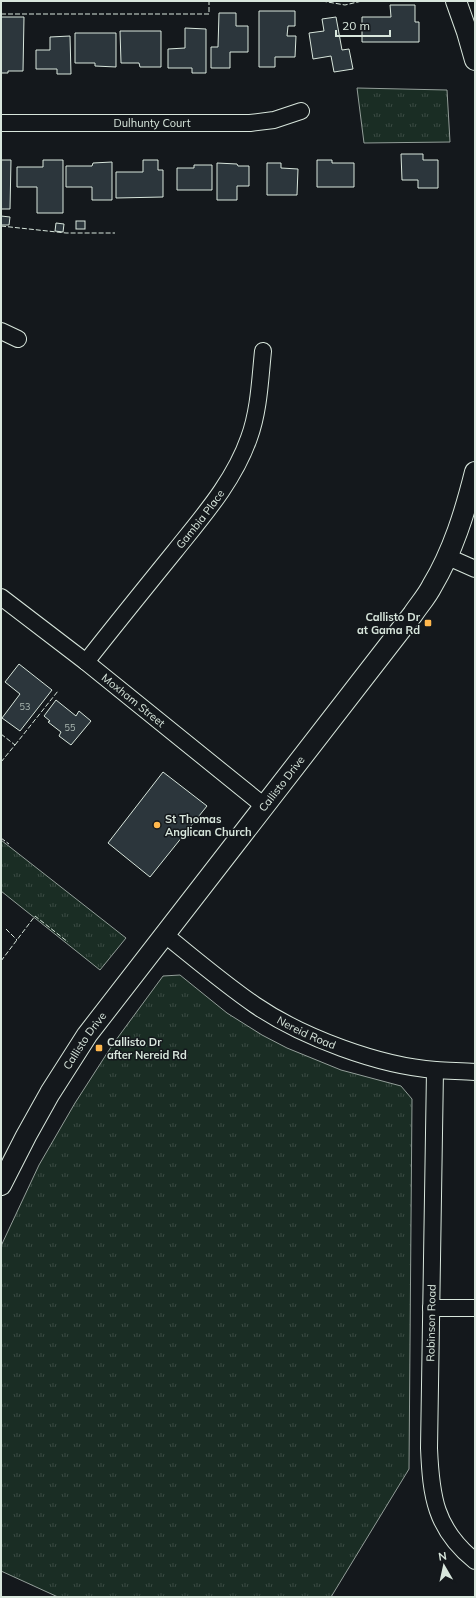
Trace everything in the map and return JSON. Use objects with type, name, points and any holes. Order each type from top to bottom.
[{"type":"street","points":[[456,1],[475,60]]},
{"type":"street","name":"Dulhunty Court","points":[[1,122],[250,123],[274,120],[301,111]]},
{"type":"street","points":[[1,331],[18,339]]},
{"type":"street","name":"Gambia Place","points":[[86,662],[210,506],[233,472],[250,438],[257,410],[263,352]]},
{"type":"street","name":"Callisto Drive","points":[[1,1185],[50,1093],[82,1042],[432,588],[448,557],[462,519],[475,472]]},
{"type":"street","points":[[448,557],[475,569]]},
{"type":"street","name":"Moxham Street","points":[[1,597],[86,662],[263,806]]},
{"type":"street","name":"Nereid Road","points":[[164,934],[255,1005],[287,1024],[321,1040],[362,1055],[396,1064],[434,1070],[475,1072]]},
{"type":"street","name":"Robinson Road","points":[[434,1070],[429,1448],[431,1488],[439,1517],[446,1529],[464,1552],[475,1561]]},
{"type":"street","points":[[431,1308],[475,1308]]},
{"type":"green space","points":[[357,88],[447,90],[450,142],[364,143]]},
{"type":"green space","points":[[1,840],[126,938],[100,970],[1,891]]},
{"type":"green space","points":[[180,975],[227,1013],[262,1035],[287,1048],[341,1070],[401,1086],[412,1099],[409,1469],[331,1597],[58,1597],[1,1571],[1,1246],[39,1165],[75,1103],[113,1044],[163,976]]},
{"type":"building","points":[[390,5],[415,5],[415,22],[419,22],[419,42],[362,42],[362,17],[391,17]]},
{"type":"building","points":[[259,11],[295,11],[295,26],[288,26],[287,36],[296,36],[295,57],[275,57],[275,67],[259,67]]},
{"type":"building","points":[[219,13],[236,13],[236,26],[248,26],[248,52],[230,52],[230,68],[211,68],[211,47],[218,47]]},
{"type":"building","points":[[1,17],[24,17],[23,71],[8,71],[8,73],[1,73]]},
{"type":"building","points":[[336,17],[342,50],[349,49],[353,69],[334,72],[331,56],[313,59],[309,33],[324,31],[322,19]]},
{"type":"building","points":[[185,28],[206,29],[206,73],[192,73],[192,68],[168,68],[168,49],[185,48]]},
{"type":"building","points":[[120,31],[161,31],[161,67],[140,67],[139,63],[121,63]]},
{"type":"building","points":[[75,33],[116,33],[116,67],[95,66],[95,63],[75,63]]},
{"type":"building","points":[[70,36],[71,74],[57,74],[57,69],[36,69],[36,50],[50,50],[50,37]]},
{"type":"building","points":[[401,154],[423,154],[423,160],[438,160],[438,188],[418,188],[418,180],[402,180]]},
{"type":"building","points":[[1,160],[11,160],[10,209],[1,209]]},
{"type":"building","points":[[43,160],[63,160],[63,213],[37,213],[37,187],[17,187],[17,167],[43,167]]},
{"type":"building","points":[[143,160],[158,160],[158,170],[163,170],[163,197],[116,198],[116,172],[143,172]]},
{"type":"building","points":[[317,160],[332,160],[332,163],[354,163],[354,187],[317,187]]},
{"type":"building","points":[[112,162],[112,200],[92,200],[92,187],[66,187],[66,166],[92,166],[93,163]]},
{"type":"building","points":[[217,163],[249,166],[249,186],[237,186],[237,200],[217,200]]},
{"type":"building","points":[[267,163],[281,163],[281,168],[298,169],[297,195],[267,195]]},
{"type":"building","points":[[194,165],[212,165],[212,190],[177,190],[177,168],[194,168]]},
{"type":"building","points":[[1,216],[10,217],[9,225],[1,225]]},
{"type":"building","points":[[76,221],[85,221],[85,229],[76,229]]},
{"type":"building","points":[[56,223],[64,224],[63,232],[55,231]]},
{"type":"building","points":[[19,664],[52,690],[20,731],[2,718],[20,694],[5,682]]},
{"type":"building","points":[[56,700],[76,716],[79,711],[91,721],[71,745],[59,736],[61,732],[48,722],[50,721],[44,716]]},
{"type":"building","name":"St Thomas Anglican Church","points":[[163,772],[207,806],[150,877],[108,843]]},
{"type":"fence","points":[[1,14],[209,14],[209,1]]},
{"type":"fence","points":[[322,1],[345,5],[362,1]]},
{"type":"fence","points":[[1,226],[66,233],[115,233]]},
{"type":"fence","points":[[15,745],[58,691]]},
{"type":"fence","points":[[1,734],[15,745],[1,762]]},
{"type":"fence","points":[[1,838],[9,844]]},
{"type":"fence","points":[[1,961],[35,916],[68,942]]},
{"type":"fence","points":[[6,929],[17,940]]},
{"type":"place","name":"Callisto Dr at Gama Rd","points":[[428,623]]},
{"type":"place","name":"St Thomas Anglican Church","points":[[157,825]]},
{"type":"place","name":"Callisto Dr after Nereid Rd","points":[[99,1048]]}]
